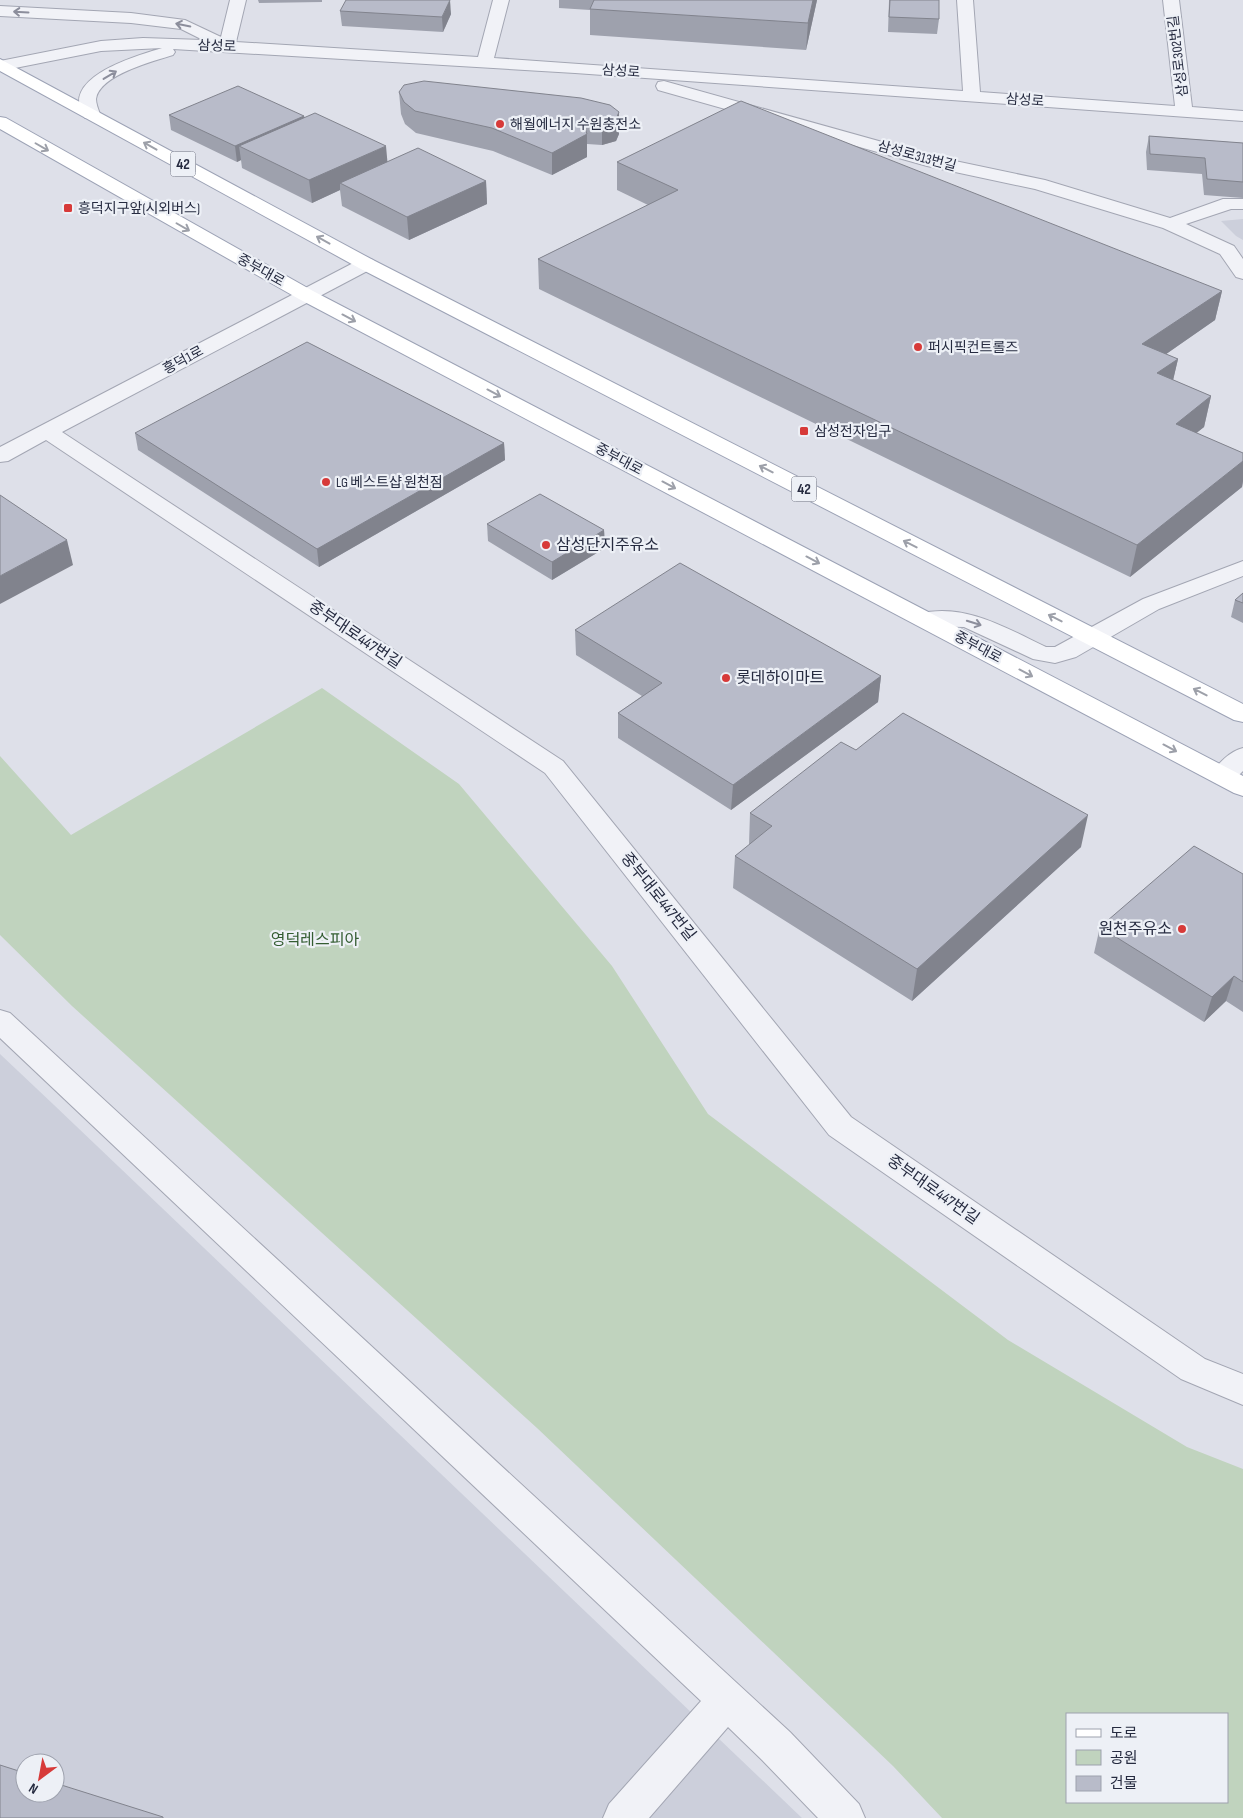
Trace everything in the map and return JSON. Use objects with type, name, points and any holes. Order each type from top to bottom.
[{"type":"main road","name":"42","points":[[0,65],[366,264],[1243,714]]},
{"type":"main road","name":"중부대로","points":[[0,122],[306,295],[926,619],[1233,782]]},
{"type":"street","points":[[0,11],[131,18],[184,24],[227,46],[238,0]]},
{"type":"street","points":[[485,62],[501,0]]},
{"type":"street","points":[[965,0],[972,96]]},
{"type":"street","name":"삼성로302번길","points":[[1171,0],[1184,112]]},
{"type":"street","name":"삼성로","points":[[0,65],[101,46],[143,43],[227,46],[575,68],[1243,116]]},
{"type":"street","points":[[91,114],[88,98],[93,87],[105,77],[140,60],[191,45]]},
{"type":"street","name":"삼성로313번길","points":[[575,68],[663,86],[933,162],[1040,184],[1170,224],[1228,250],[1243,273]]},
{"type":"street","points":[[1170,224],[1229,203],[1243,204]]},
{"type":"street","name":"흥덕1로","points":[[0,456],[366,264]]},
{"type":"street","name":"중부대로447번길","points":[[47,431],[554,767],[840,1126],[1193,1369],[1243,1390]]},
{"type":"street","points":[[926,619],[968,620],[1042,654],[1054,655],[1067,652],[1151,604],[1243,568]]},
{"type":"street","points":[[1233,782],[1243,756]]},
{"type":"street","points":[[0,1021],[776,1746],[846,1818]]},
{"type":"street","points":[[623,1818],[726,1700]]},
{"type":"shaded area","points":[[1243,219],[1243,240],[1236,236],[1221,221]]},
{"type":"shaded area","points":[[0,1054],[802,1818],[0,1818]]},
{"type":"green space","name":"영덕레스피아","points":[[322,688],[459,784],[612,966],[708,1114],[1008,1340],[1187,1447],[1243,1469],[1243,1818],[942,1818],[893,1766],[537,1428],[72,1006],[0,935],[0,756],[71,835]]},
{"type":"building","points":[[346,0],[450,0],[442,17],[340,11]]},
{"type":"building","points":[[594,0],[813,0],[808,23],[590,9]]},
{"type":"building","points":[[890,0],[939,0],[939,19],[889,17]]},
{"type":"building","points":[[424,81],[581,98],[610,105],[619,112],[616,119],[602,123],[583,122],[587,134],[552,153],[492,128],[415,111],[404,102],[399,92],[404,85]]},
{"type":"building","points":[[238,86],[304,116],[235,146],[169,115]]},
{"type":"building","name":"퍼시픽컨트롤즈","points":[[741,101],[1222,291],[1142,344],[1178,359],[1157,373],[1211,396],[1176,424],[1243,453],[1243,461],[1137,545],[538,259],[678,190],[617,162]]},
{"type":"building","points":[[315,113],[386,146],[309,180],[239,146]]},
{"type":"building","points":[[1149,136],[1243,143],[1243,182],[1207,179],[1205,158],[1150,154]]},
{"type":"building","points":[[418,148],[486,181],[407,217],[340,183]]},
{"type":"building","name":"LG 베스트샵 원천점","points":[[307,342],[504,443],[317,549],[135,433]]},
{"type":"building","points":[[540,494],[604,530],[552,562],[487,524]]},
{"type":"building","points":[[0,495],[67,540],[0,576]]},
{"type":"building","name":"롯데하이마트","points":[[680,563],[881,676],[733,785],[618,713],[662,683],[575,630]]},
{"type":"building","points":[[1243,593],[1243,603],[1235,600]]},
{"type":"building","points":[[903,713],[1088,815],[917,969],[735,856],[772,826],[750,813],[841,742],[856,750]]},
{"type":"building","name":"원천주유소","points":[[1194,846],[1243,874],[1243,982],[1234,976],[1212,997],[1100,927]]},
{"type":"building","points":[[0,1765],[15,1770],[15,1803],[65,1803],[65,1786],[163,1817],[163,1818],[0,1818]]},
{"type":"place","name":"해월에너지 수원충전소","points":[[500,124]]},
{"type":"place","name":"흥덕지구앞(시외버스)","points":[[68,208]]},
{"type":"place","name":"퍼시픽컨트롤즈","points":[[918,347]]},
{"type":"place","name":"삼성전자입구","points":[[804,431]]},
{"type":"place","name":"LG 베스트샵 원천점","points":[[326,482]]},
{"type":"place","name":"삼성단지주유소","points":[[546,545]]},
{"type":"place","name":"롯데하이마트","points":[[726,678]]},
{"type":"place","name":"원천주유소","points":[[1182,929]]}]
